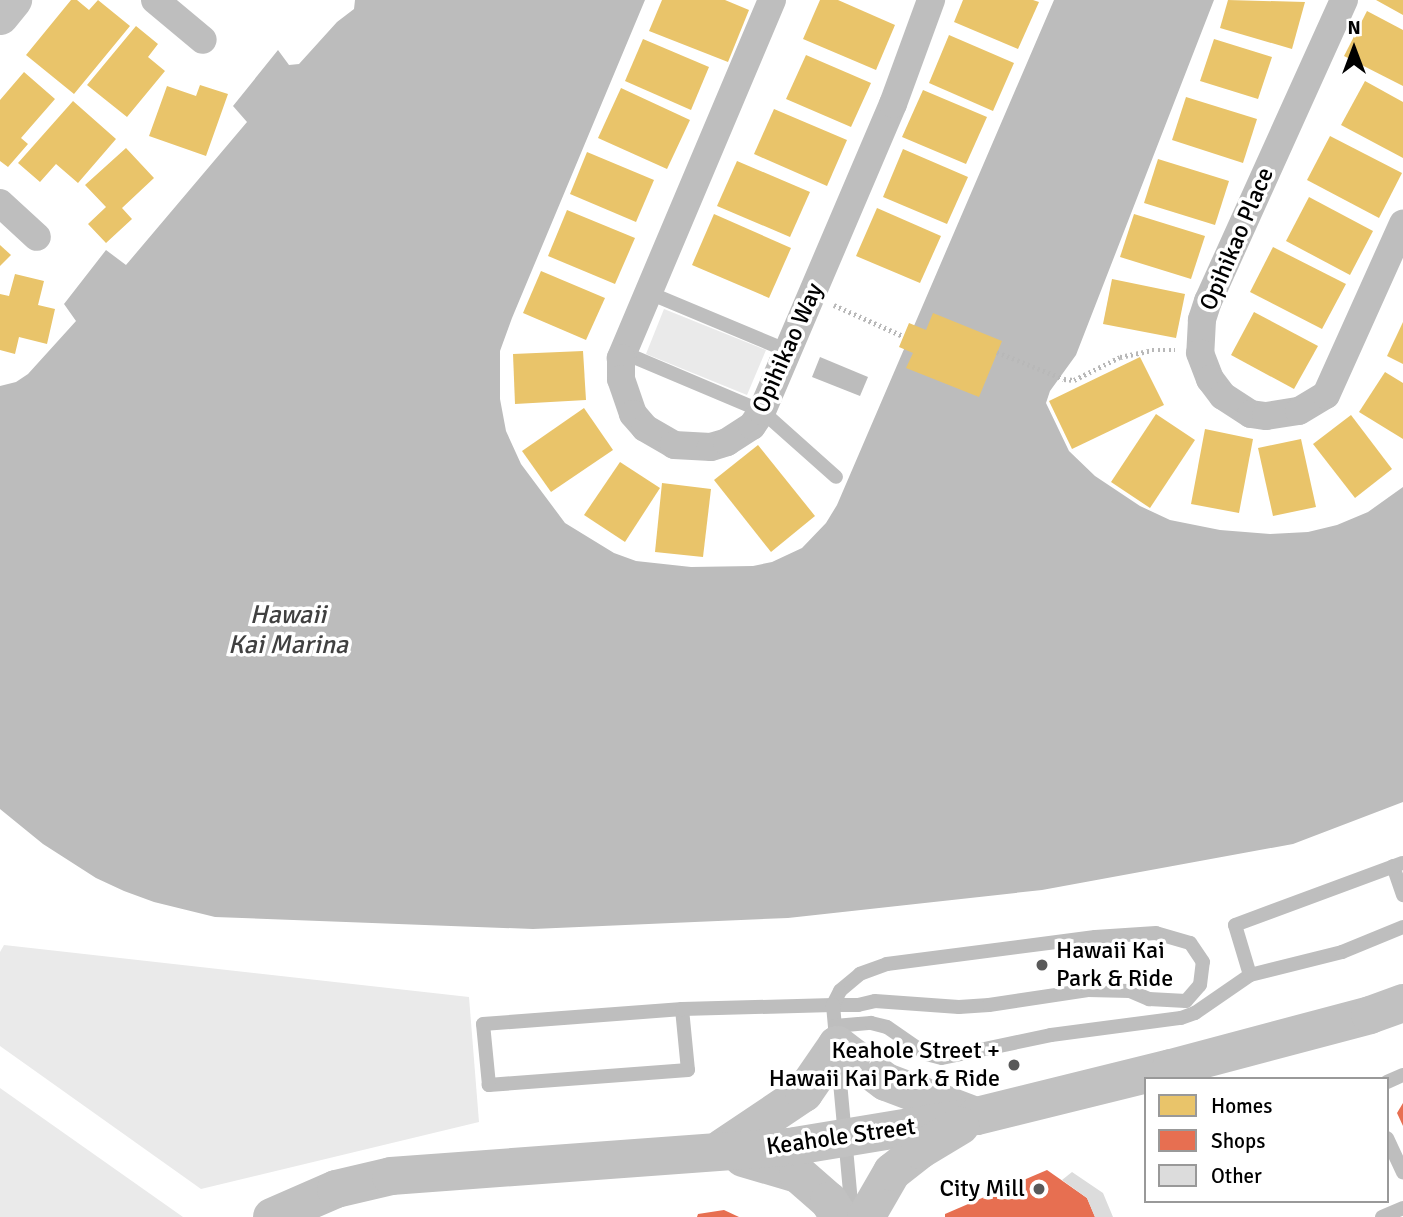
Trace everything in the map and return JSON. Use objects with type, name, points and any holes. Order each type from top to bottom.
[{"type":"main road","points":[[0,16],[13,0]]},
{"type":"main road","name":"Keahole Street","points":[[272,1217],[336,1189],[391,1177],[844,1139],[977,1116],[1019,1108],[1392,1013]]},
{"type":"main road","points":[[718,1151],[804,1093],[836,1036],[886,1082],[977,1116]]},
{"type":"main road","points":[[866,1217],[892,1172],[919,1150],[977,1116]]},
{"type":"main road","points":[[718,1151],[798,1174],[829,1201],[839,1217]]},
{"type":"street","points":[[155,0],[203,40]]},
{"type":"street","name":"Opihikao Way","points":[[772,0],[622,352],[621,379],[634,414],[645,428],[674,445],[710,447],[727,442],[752,426],[762,411],[893,104],[931,0]]},
{"type":"street","name":"Opihikao Place","points":[[1344,0],[1208,301],[1202,320],[1200,353],[1210,379],[1223,396],[1251,414],[1283,416],[1313,405],[1333,385],[1403,224]]},
{"type":"street","points":[[0,203],[37,237]]},
{"type":"lane","points":[[647,292],[788,351]]},
{"type":"lane","points":[[622,352],[762,411],[836,478]]},
{"type":"lane","points":[[1250,975],[1235,925],[1398,864],[1403,895]]},
{"type":"lane","points":[[836,1036],[871,1023],[887,1027],[926,1054],[942,1058],[1051,1035],[1181,1018],[1195,1013],[1250,975],[1342,952],[1403,927]]},
{"type":"lane","points":[[682,1009],[688,1070],[489,1085],[482,1024],[682,1009],[833,1004],[858,1005],[875,1001],[959,1007],[1088,990],[1130,990],[1149,999],[1185,1001],[1200,985],[1203,962],[1190,943],[1156,933],[1095,937],[887,964],[860,974],[840,991],[833,1004],[852,1217]]},
{"type":"lane","points":[[1389,1142],[1403,1173]]},
{"type":"lane","points":[[1382,1217],[1403,1208]]},
{"type":"path","points":[[813,296],[904,336]]},
{"type":"path","points":[[997,352],[1064,379],[1074,380],[1110,361],[1136,352],[1176,350],[1200,353]]},
{"type":"shaded area","points":[[664,309],[766,350],[747,395],[646,354]]},
{"type":"shaded area","points":[[4,945],[469,997],[479,1122],[201,1189],[0,1046],[0,952]]},
{"type":"shaded area","points":[[0,1088],[183,1217],[0,1217]]},
{"type":"water","name":"Hawaii Kai Marina","points":[[355,0],[645,0],[500,351],[500,399],[506,431],[521,464],[565,523],[614,553],[636,561],[691,567],[753,566],[772,562],[802,548],[826,523],[837,505],[1054,0],[1214,0],[1076,355],[1050,391],[1046,403],[1069,451],[1095,476],[1140,506],[1170,520],[1220,530],[1270,534],[1308,532],[1337,525],[1368,512],[1403,487],[1403,802],[1293,844],[1042,890],[788,918],[533,929],[215,917],[154,902],[124,891],[96,878],[43,844],[0,809],[0,386],[16,382],[28,374],[76,321],[64,304],[106,250],[126,265],[247,122],[233,106],[278,50],[289,65],[299,64],[337,22],[354,9]]},
{"type":"water","points":[[820,357],[868,377],[860,396],[812,377]]},
{"type":"building: Homes","points":[[71,0],[77,0],[89,10],[98,0],[130,26],[74,94],[26,55]]},
{"type":"building: Homes","points":[[662,0],[725,0],[749,10],[728,62],[649,31]]},
{"type":"building: Homes","points":[[820,0],[838,0],[895,25],[876,70],[803,39]]},
{"type":"building: Homes","points":[[963,0],[1039,2],[1018,49],[954,22]]},
{"type":"building: Homes","points":[[1228,0],[1305,2],[1292,49],[1220,28]]},
{"type":"building: Homes","points":[[1376,0],[1403,0],[1403,15]]},
{"type":"building: Homes","points":[[1367,11],[1403,30],[1403,86],[1344,56]]},
{"type":"building: Homes","points":[[136,26],[158,44],[148,57],[165,71],[127,117],[87,85]]},
{"type":"building: Homes","points":[[949,35],[1014,63],[993,111],[929,83]]},
{"type":"building: Homes","points":[[643,39],[709,67],[691,110],[625,81]]},
{"type":"building: Homes","points":[[1214,39],[1272,57],[1258,99],[1200,81]]},
{"type":"building: Homes","points":[[806,55],[871,83],[851,127],[786,99]]},
{"type":"building: Homes","points":[[24,72],[55,99],[21,138],[28,144],[8,167],[0,161],[0,100]]},
{"type":"building: Homes","points":[[1365,81],[1403,102],[1403,158],[1341,125]]},
{"type":"building: Homes","points":[[200,85],[228,94],[206,156],[149,136],[167,86],[196,96]]},
{"type":"building: Homes","points":[[621,88],[690,120],[667,169],[598,138]]},
{"type":"building: Homes","points":[[923,90],[987,117],[966,164],[902,137]]},
{"type":"building: Homes","points":[[1186,97],[1257,119],[1243,163],[1172,140]]},
{"type":"building: Homes","points":[[73,101],[116,139],[78,183],[56,164],[40,182],[18,163]]},
{"type":"building: Homes","points":[[774,109],[847,140],[827,186],[754,154]]},
{"type":"building: Homes","points":[[1330,136],[1402,173],[1379,218],[1307,180]]},
{"type":"building: Homes","points":[[126,148],[154,178],[122,208],[132,219],[106,243],[88,224],[106,207],[85,185]]},
{"type":"building: Homes","points":[[903,149],[968,177],[947,224],[883,197]]},
{"type":"building: Homes","points":[[587,152],[654,180],[636,222],[570,194]]},
{"type":"building: Homes","points":[[1158,159],[1229,181],[1215,225],[1144,203]]},
{"type":"building: Homes","points":[[737,161],[810,192],[790,237],[717,206]]},
{"type":"building: Homes","points":[[1309,197],[1373,231],[1350,275],[1286,241]]},
{"type":"building: Homes","points":[[877,208],[941,236],[920,283],[856,256]]},
{"type":"building: Homes","points":[[567,210],[635,238],[615,284],[548,256]]},
{"type":"building: Homes","points":[[714,214],[791,248],[769,298],[692,265]]},
{"type":"building: Homes","points":[[1134,214],[1205,236],[1191,279],[1120,257]]},
{"type":"building: Homes","points":[[0,245],[11,255],[0,266]]},
{"type":"building: Homes","points":[[1273,247],[1346,284],[1322,329],[1250,292]]},
{"type":"building: Homes","points":[[541,271],[605,298],[586,340],[523,313]]},
{"type":"building: Homes","points":[[15,274],[44,281],[38,305],[55,309],[47,344],[19,337],[15,354],[0,350],[0,294],[9,296]]},
{"type":"building: Homes","points":[[1112,279],[1185,294],[1176,338],[1103,324]]},
{"type":"building: Homes","points":[[1254,312],[1318,346],[1294,389],[1231,355]]},
{"type":"building: Homes","points":[[933,313],[1002,341],[979,397],[906,368],[913,353],[899,347],[909,323],[926,330]]},
{"type":"building: Homes","points":[[1403,322],[1403,364],[1387,356]]},
{"type":"building: Homes","points":[[583,351],[586,400],[515,404],[513,354]]},
{"type":"building: Homes","points":[[1140,357],[1164,405],[1072,449],[1049,401]]},
{"type":"building: Homes","points":[[1385,372],[1403,383],[1403,439],[1359,412]]},
{"type":"building: Homes","points":[[584,408],[613,450],[551,492],[522,451]]},
{"type":"building: Homes","points":[[1156,414],[1195,440],[1150,508],[1111,482]]},
{"type":"building: Homes","points":[[1351,415],[1392,469],[1355,498],[1313,444]]},
{"type":"building: Homes","points":[[1205,429],[1253,439],[1239,513],[1191,504]]},
{"type":"building: Homes","points":[[1301,439],[1316,507],[1273,516],[1258,448]]},
{"type":"building: Homes","points":[[758,445],[815,516],[771,552],[714,480]]},
{"type":"building: Homes","points":[[620,462],[660,488],[625,542],[584,515]]},
{"type":"building: Homes","points":[[662,483],[711,489],[703,557],[655,552]]},
{"type":"building: Shops","points":[[1403,1103],[1403,1126],[1397,1113]]},
{"type":"building: Shops","name":"City Mill","points":[[1047,1170],[1087,1198],[1095,1217],[945,1217],[945,1214]]},
{"type":"building: Shops","points":[[724,1210],[739,1217],[697,1217],[698,1214]]},
{"type":"building: Other","points":[[1072,1172],[1103,1193],[1113,1217],[1095,1217],[1087,1198],[1062,1180]]},
{"type":"place","name":"Hawaii Kai Park & Ride","points":[[1042,965]]},
{"type":"place","name":"Keahole Street + Hawaii Kai Park & Ride","points":[[1014,1065]]},
{"type":"place","name":"City Mill","points":[[1039,1189]]}]
